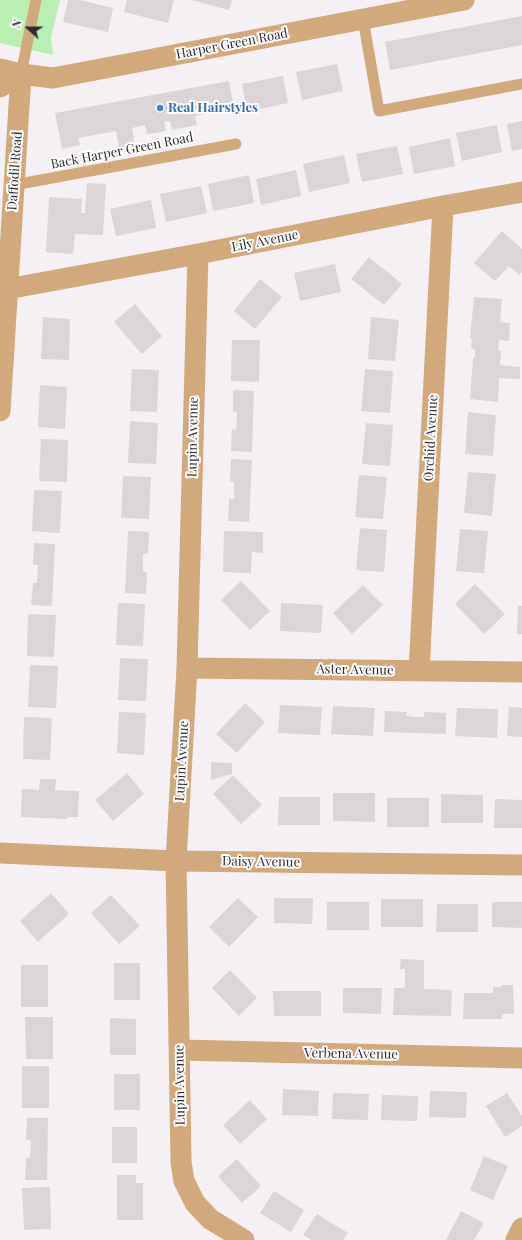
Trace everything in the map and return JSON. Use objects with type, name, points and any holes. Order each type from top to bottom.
[{"type":"street","name":"Harper Green Road","points":[[0,69],[21,74],[53,78],[464,0]]},
{"type":"street","points":[[0,87],[21,74]]},
{"type":"street","name":"Daffodil Road","points":[[0,411],[1,370],[21,74]]},
{"type":"street","name":"Lily Avenue","points":[[7,289],[522,192]]},
{"type":"street","name":"Orchid Avenue","points":[[419,670],[443,206]]},
{"type":"street","name":"Lupin Avenue","points":[[198,254],[187,668],[176,861],[180,1050],[180,1162],[184,1181],[195,1203],[210,1219],[244,1240]]},
{"type":"street","name":"Aster Avenue","points":[[187,668],[522,672]]},
{"type":"street","name":"Daisy Avenue","points":[[0,853],[176,861],[522,865]]},
{"type":"street","name":"Verbena Avenue","points":[[180,1050],[522,1058]]},
{"type":"street","points":[[516,1240],[522,1228]]},
{"type":"lane","points":[[21,74],[36,0]]},
{"type":"lane","points":[[363,19],[379,111],[522,84]]},
{"type":"lane","name":"Back Harper Green Road","points":[[14,185],[236,144]]},
{"type":"green space","points":[[0,0],[60,0],[51,37],[53,55],[0,43]]},
{"type":"building","points":[[68,0],[80,0],[113,8],[108,32],[63,22]]},
{"type":"building","points":[[127,0],[174,0],[168,23],[124,12]]},
{"type":"building","points":[[191,0],[232,0],[229,10]]},
{"type":"building","points":[[522,16],[522,45],[390,70],[385,42]]},
{"type":"building","points":[[337,64],[343,91],[302,100],[296,72]]},
{"type":"building","points":[[283,76],[288,103],[247,112],[242,84]]},
{"type":"building","points":[[229,81],[234,109],[195,116],[197,125],[172,130],[170,121],[164,122],[166,131],[147,134],[145,125],[132,128],[135,145],[119,148],[116,131],[78,138],[80,145],[62,149],[55,113]]},
{"type":"building","points":[[522,121],[522,149],[512,151],[507,124]]},
{"type":"building","points":[[497,125],[502,152],[462,161],[456,133]]},
{"type":"building","points":[[450,138],[455,166],[414,174],[409,147]]},
{"type":"building","points":[[397,146],[403,174],[362,182],[356,154]]},
{"type":"building","points":[[344,155],[350,183],[309,192],[303,164]]},
{"type":"building","points":[[296,170],[301,196],[261,205],[256,179]]},
{"type":"building","points":[[249,175],[254,203],[213,211],[208,184]]},
{"type":"building","points":[[87,183],[106,184],[103,235],[75,234],[73,254],[46,252],[49,197],[82,199],[81,213],[85,213]]},
{"type":"building","points":[[201,186],[207,213],[166,222],[160,194]]},
{"type":"building","points":[[151,200],[156,228],[116,236],[110,209]]},
{"type":"building","points":[[502,231],[522,249],[522,272],[519,275],[509,266],[495,281],[474,263]]},
{"type":"building","points":[[369,257],[402,284],[384,305],[351,279]]},
{"type":"building","points":[[335,264],[341,292],[300,301],[294,273]]},
{"type":"building","points":[[260,279],[282,297],[255,329],[234,311]]},
{"type":"building","points":[[474,297],[502,299],[500,322],[510,323],[509,341],[499,340],[498,351],[501,351],[500,365],[520,367],[520,379],[499,378],[498,402],[470,399],[473,358],[475,358],[475,349],[471,349],[472,339],[470,339]]},
{"type":"building","points":[[135,304],[162,336],[142,354],[114,322]]},
{"type":"building","points":[[43,317],[70,319],[69,360],[41,359]]},
{"type":"building","points":[[371,317],[399,320],[395,361],[368,359]]},
{"type":"building","points":[[232,340],[260,340],[259,382],[231,381]]},
{"type":"building","points":[[132,369],[159,370],[157,412],[130,411]]},
{"type":"building","points":[[365,369],[393,371],[390,413],[361,411]]},
{"type":"building","points":[[40,385],[67,387],[65,429],[38,427]]},
{"type":"building","points":[[233,390],[254,391],[252,452],[231,451],[232,429],[236,430],[237,412],[233,412]]},
{"type":"building","points":[[468,412],[496,415],[493,456],[465,454]]},
{"type":"building","points":[[130,421],[158,423],[156,464],[128,463]]},
{"type":"building","points":[[366,423],[393,425],[390,466],[362,464]]},
{"type":"building","points":[[41,439],[68,440],[67,482],[39,481]]},
{"type":"building","points":[[231,459],[252,460],[249,522],[228,521],[229,499],[234,499],[234,482],[230,481]]},
{"type":"building","points":[[468,472],[496,474],[492,516],[464,513]]},
{"type":"building","points":[[359,475],[387,477],[383,519],[355,517]]},
{"type":"building","points":[[123,476],[151,477],[149,519],[121,518]]},
{"type":"building","points":[[34,490],[62,491],[60,533],[32,531]]},
{"type":"building","points":[[360,528],[387,530],[384,572],[356,570]]},
{"type":"building","points":[[460,529],[488,531],[484,573],[456,571]]},
{"type":"building","points":[[128,531],[149,532],[148,554],[143,554],[143,572],[147,572],[146,594],[125,593]]},
{"type":"building","points":[[224,531],[263,532],[263,553],[252,552],[251,573],[223,572]]},
{"type":"building","points":[[34,543],[55,544],[52,606],[31,605],[33,583],[37,583],[38,565],[33,565]]},
{"type":"building","points":[[241,581],[270,611],[250,630],[221,600]]},
{"type":"building","points":[[475,584],[505,614],[484,634],[455,604]]},
{"type":"building","points":[[363,585],[383,605],[352,634],[333,613]]},
{"type":"building","points":[[118,603],[145,604],[143,646],[116,645]]},
{"type":"building","points":[[281,603],[323,605],[321,633],[280,631]]},
{"type":"building","points":[[518,606],[522,606],[522,634],[517,634]]},
{"type":"building","points":[[28,614],[56,615],[54,657],[27,656]]},
{"type":"building","points":[[120,658],[148,659],[146,701],[118,700]]},
{"type":"building","points":[[30,665],[58,666],[56,708],[28,707]]},
{"type":"building","points":[[245,703],[265,722],[237,753],[216,734]]},
{"type":"building","points":[[280,705],[322,707],[320,735],[278,733]]},
{"type":"building","points":[[333,706],[375,708],[373,736],[331,734]]},
{"type":"building","points":[[509,707],[522,708],[522,737],[507,736]]},
{"type":"building","points":[[457,708],[498,709],[497,738],[455,736]]},
{"type":"building","points":[[385,711],[407,712],[406,716],[415,717],[424,717],[424,712],[446,713],[446,734],[384,732]]},
{"type":"building","points":[[119,712],[146,713],[144,755],[117,753]]},
{"type":"building","points":[[24,717],[52,718],[50,760],[23,759]]},
{"type":"building","points":[[211,762],[232,763],[232,774],[211,780]]},
{"type":"building","points":[[127,773],[144,794],[113,821],[95,800]]},
{"type":"building","points":[[233,775],[262,805],[241,824],[213,794]]},
{"type":"building","points":[[40,779],[56,779],[55,790],[79,791],[78,817],[67,817],[67,819],[21,817],[22,789],[39,790]]},
{"type":"building","points":[[333,793],[375,793],[375,822],[333,821]]},
{"type":"building","points":[[441,794],[483,795],[483,823],[441,823]]},
{"type":"building","points":[[279,797],[320,797],[320,825],[278,825]]},
{"type":"building","points":[[387,798],[429,798],[429,827],[387,827]]},
{"type":"building","points":[[495,799],[522,800],[522,828],[494,828]]},
{"type":"building","points":[[51,893],[69,914],[38,942],[20,921]]},
{"type":"building","points":[[111,895],[140,926],[119,944],[91,913]]},
{"type":"building","points":[[238,898],[258,917],[229,947],[209,927]]},
{"type":"building","points":[[274,898],[313,898],[312,924],[274,923]]},
{"type":"building","points":[[381,899],[423,899],[423,927],[381,927]]},
{"type":"building","points":[[327,902],[369,902],[369,930],[327,930]]},
{"type":"building","points":[[492,902],[522,902],[522,928],[492,927]]},
{"type":"building","points":[[437,904],[478,904],[478,932],[436,932]]},
{"type":"building","points":[[401,959],[424,960],[424,989],[452,990],[451,1016],[393,1015],[394,988],[405,988],[405,969],[400,969]]},
{"type":"building","points":[[114,963],[140,963],[140,1000],[114,1000]]},
{"type":"building","points":[[21,965],[48,965],[48,1007],[21,1007]]},
{"type":"building","points":[[230,970],[257,998],[239,1016],[212,988]]},
{"type":"building","points":[[501,985],[513,985],[514,1014],[502,1014],[502,1019],[463,1019],[464,993],[493,993],[493,987],[501,987]]},
{"type":"building","points":[[343,988],[382,988],[381,1014],[343,1013]]},
{"type":"building","points":[[273,991],[321,991],[321,1016],[274,1016]]},
{"type":"building","points":[[25,1017],[53,1017],[53,1059],[26,1059]]},
{"type":"building","points":[[110,1018],[136,1019],[136,1055],[110,1055]]},
{"type":"building","points":[[22,1066],[49,1066],[49,1108],[22,1108]]},
{"type":"building","points":[[114,1074],[140,1074],[140,1110],[114,1110]]},
{"type":"building","points":[[283,1089],[319,1091],[318,1116],[282,1115]]},
{"type":"building","points":[[430,1091],[467,1092],[466,1118],[429,1117]]},
{"type":"building","points":[[333,1093],[369,1094],[368,1120],[332,1119]]},
{"type":"building","points":[[507,1093],[522,1116],[522,1126],[505,1137],[486,1106]]},
{"type":"building","points":[[382,1095],[418,1096],[417,1121],[381,1120]]},
{"type":"building","points":[[250,1100],[267,1119],[240,1144],[223,1125]]},
{"type":"building","points":[[27,1118],[48,1118],[47,1180],[25,1180],[26,1158],[30,1158],[31,1140],[26,1140]]},
{"type":"building","points":[[112,1127],[137,1127],[137,1163],[112,1163]]},
{"type":"building","points":[[484,1156],[508,1166],[493,1200],[470,1190]]},
{"type":"building","points":[[237,1159],[261,1186],[242,1203],[218,1176]]},
{"type":"building","points":[[117,1175],[136,1175],[136,1183],[143,1183],[143,1220],[117,1220]]},
{"type":"building","points":[[50,1187],[51,1229],[24,1230],[22,1188]]},
{"type":"building","points":[[274,1191],[304,1210],[291,1232],[260,1213]]},
{"type":"building","points":[[461,1211],[484,1223],[474,1240],[446,1240]]},
{"type":"building","points":[[317,1214],[348,1233],[343,1240],[311,1240],[303,1235]]},
{"type":"place","name":"Real Hairstyles","points":[[160,108]]}]
